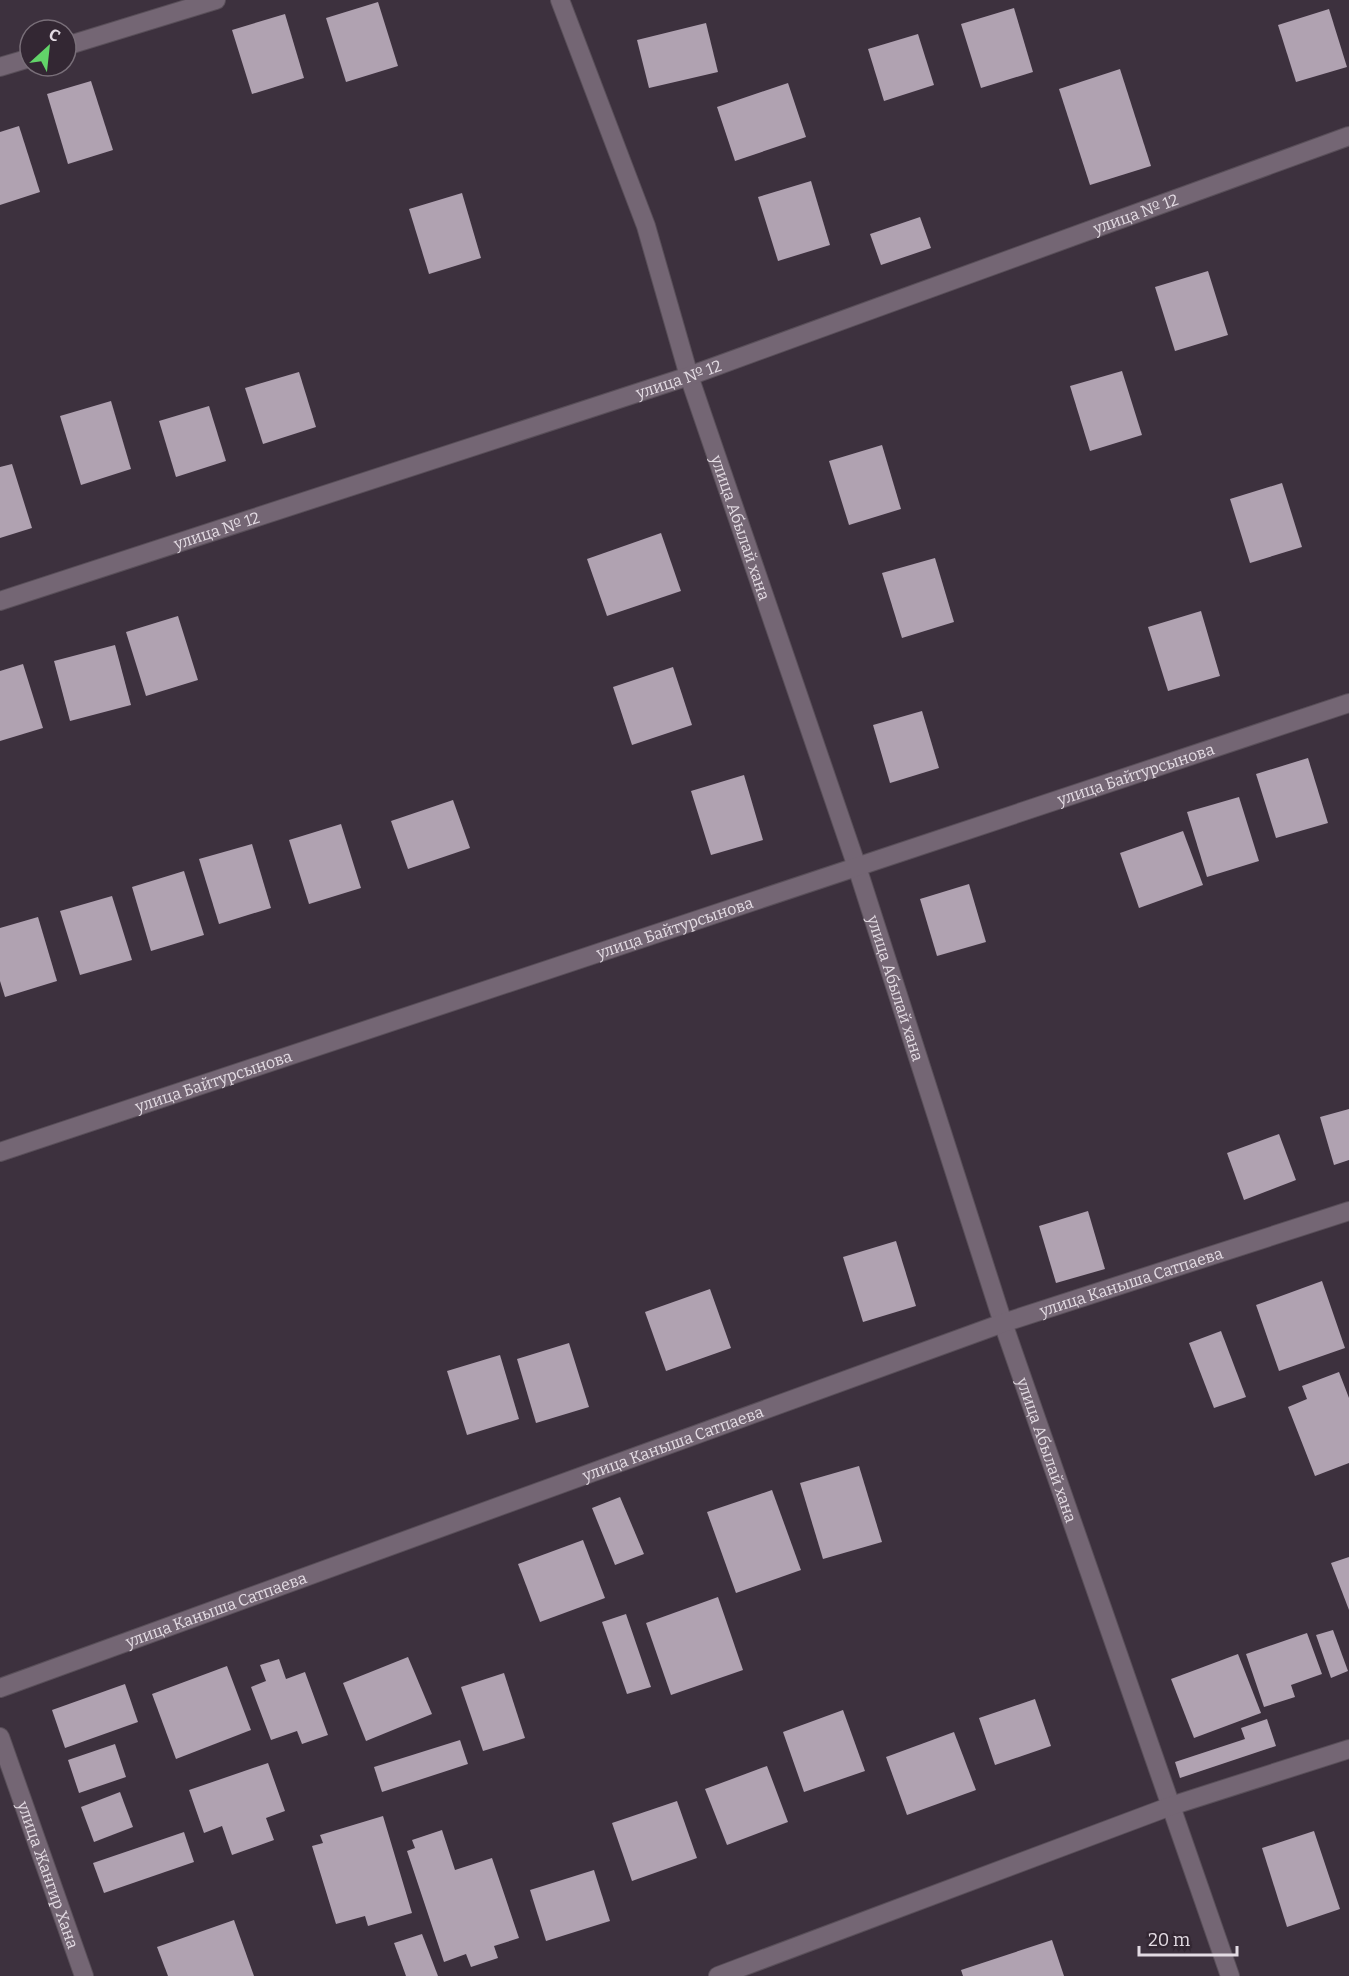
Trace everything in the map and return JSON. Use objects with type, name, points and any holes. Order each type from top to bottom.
[{"type":"street","points":[[78,42],[216,0]]},
{"type":"street","name":"улица Абылай хана","points":[[560,0],[646,226],[689,376],[857,867],[1003,1323],[1230,1976]]},
{"type":"street","points":[[0,67],[18,62]]},
{"type":"street","name":"улица № 12","points":[[0,602],[689,376],[1349,136]]},
{"type":"street","name":"улица Байтурсынова","points":[[0,1152],[1349,703]]},
{"type":"street","name":"улица Каныша Сатпаева","points":[[0,1688],[1003,1323],[1349,1211]]},
{"type":"street","name":"улица Жангир Хана","points":[[0,1737],[84,1976]]},
{"type":"street","points":[[718,1976],[1171,1806],[1349,1749]]},
{"type":"building","points":[[378,2],[398,66],[346,82],[326,18]]},
{"type":"building","points":[[1014,8],[1033,72],[981,88],[961,24]]},
{"type":"building","points":[[1329,9],[1347,67],[1296,82],[1278,25]]},
{"type":"building","points":[[285,14],[304,78],[252,94],[232,30]]},
{"type":"building","points":[[706,23],[718,72],[649,88],[637,40]]},
{"type":"building","points":[[918,34],[934,85],[884,101],[868,49]]},
{"type":"building","points":[[1120,69],[1151,166],[1090,185],[1059,89]]},
{"type":"building","points":[[91,81],[113,150],[68,164],[47,94]]},
{"type":"building","points":[[788,83],[806,137],[735,161],[717,107]]},
{"type":"building","points":[[19,126],[40,192],[0,205],[0,132]]},
{"type":"building","points":[[811,181],[830,245],[778,261],[758,197]]},
{"type":"building","points":[[462,193],[481,258],[429,274],[409,209]]},
{"type":"building","points":[[920,217],[931,248],[881,265],[870,234]]},
{"type":"building","points":[[1208,271],[1228,335],[1175,351],[1155,287]]},
{"type":"building","points":[[1122,371],[1142,435],[1090,451],[1070,386]]},
{"type":"building","points":[[299,372],[316,427],[263,444],[245,388]]},
{"type":"building","points":[[111,401],[131,469],[81,485],[60,416]]},
{"type":"building","points":[[209,406],[226,461],[176,477],[159,421]]},
{"type":"building","points":[[882,445],[901,509],[849,525],[829,461]]},
{"type":"building","points":[[12,464],[32,528],[0,538],[0,467]]},
{"type":"building","points":[[1282,483],[1302,547],[1250,563],[1230,499]]},
{"type":"building","points":[[661,533],[681,591],[607,616],[587,559]]},
{"type":"building","points":[[935,558],[954,622],[902,638],[882,573]]},
{"type":"building","points":[[1201,611],[1220,676],[1168,691],[1148,627]]},
{"type":"building","points":[[178,616],[198,680],[146,696],[126,632]]},
{"type":"building","points":[[115,645],[131,705],[70,721],[54,661]]},
{"type":"building","points":[[23,664],[43,728],[0,741],[0,671]]},
{"type":"building","points":[[673,667],[692,725],[632,745],[613,687]]},
{"type":"building","points":[[922,711],[939,768],[890,783],[873,725]]},
{"type":"building","points":[[1308,758],[1328,823],[1276,838],[1256,774]]},
{"type":"building","points":[[744,775],[763,840],[711,855],[691,791]]},
{"type":"building","points":[[1239,797],[1259,861],[1207,877],[1187,812]]},
{"type":"building","points":[[453,800],[470,848],[408,869],[391,821]]},
{"type":"building","points":[[341,824],[361,888],[309,904],[289,840]]},
{"type":"building","points":[[1183,831],[1203,885],[1139,908],[1120,853]]},
{"type":"building","points":[[252,844],[271,908],[219,924],[199,859]]},
{"type":"building","points":[[184,871],[204,935],[151,951],[132,887]]},
{"type":"building","points":[[969,884],[986,942],[937,956],[920,899]]},
{"type":"building","points":[[112,896],[132,960],[80,975],[60,911]]},
{"type":"building","points":[[38,917],[57,981],[5,997],[0,981],[0,928]]},
{"type":"building","points":[[1349,1109],[1349,1160],[1334,1165],[1320,1117]]},
{"type":"building","points":[[1279,1134],[1296,1180],[1244,1200],[1227,1153]]},
{"type":"building","points":[[1088,1211],[1105,1269],[1056,1283],[1039,1226]]},
{"type":"building","points":[[896,1241],[916,1306],[863,1322],[843,1257]]},
{"type":"building","points":[[1322,1281],[1345,1348],[1279,1371],[1256,1305]]},
{"type":"building","points":[[710,1289],[731,1348],[666,1371],[645,1312]]},
{"type":"building","points":[[1221,1331],[1246,1397],[1214,1408],[1189,1343]]},
{"type":"building","points":[[569,1343],[589,1407],[536,1423],[517,1359]]},
{"type":"building","points":[[500,1355],[519,1419],[467,1435],[447,1371]]},
{"type":"building","points":[[1339,1372],[1349,1398],[1349,1463],[1315,1476],[1288,1407],[1307,1399],[1302,1386]]},
{"type":"building","points":[[859,1466],[882,1542],[823,1559],[800,1483]]},
{"type":"building","points":[[772,1490],[801,1570],[736,1593],[707,1512]]},
{"type":"building","points":[[620,1497],[644,1554],[615,1565],[592,1508]]},
{"type":"building","points":[[583,1540],[605,1598],[540,1622],[518,1564]]},
{"type":"building","points":[[1349,1557],[1349,1610],[1331,1563]]},
{"type":"building","points":[[718,1597],[743,1670],[671,1695],[646,1623]]},
{"type":"building","points":[[626,1614],[651,1687],[627,1694],[602,1622]]},
{"type":"building","points":[[1333,1630],[1348,1671],[1331,1678],[1316,1635]]},
{"type":"building","points":[[1307,1633],[1322,1674],[1291,1685],[1295,1697],[1264,1707],[1246,1654]]},
{"type":"building","points":[[1238,1654],[1261,1713],[1194,1738],[1171,1679]]},
{"type":"building","points":[[408,1657],[432,1714],[366,1741],[343,1683]]},
{"type":"building","points":[[279,1659],[286,1679],[305,1672],[328,1735],[302,1744],[297,1731],[271,1740],[251,1687],[266,1681],[260,1665]]},
{"type":"building","points":[[227,1666],[251,1730],[176,1759],[152,1694]]},
{"type":"building","points":[[504,1673],[525,1738],[483,1751],[461,1687]]},
{"type":"building","points":[[125,1684],[138,1722],[65,1748],[52,1710]]},
{"type":"building","points":[[1035,1699],[1051,1746],[995,1765],[979,1718]]},
{"type":"building","points":[[843,1710],[865,1771],[804,1792],[783,1732]]},
{"type":"building","points":[[1267,1719],[1276,1746],[1180,1778],[1175,1762],[1245,1739],[1241,1728]]},
{"type":"building","points":[[954,1732],[976,1790],[907,1815],[886,1757]]},
{"type":"building","points":[[460,1740],[468,1764],[382,1792],[374,1767]]},
{"type":"building","points":[[115,1744],[126,1777],[79,1793],[68,1760]]},
{"type":"building","points":[[268,1763],[285,1811],[266,1818],[274,1840],[232,1855],[222,1826],[204,1833],[189,1790]]},
{"type":"building","points":[[767,1766],[788,1822],[727,1845],[705,1789]]},
{"type":"building","points":[[120,1792],[133,1827],[94,1842],[81,1807]]},
{"type":"building","points":[[677,1801],[697,1858],[632,1881],[612,1823]]},
{"type":"building","points":[[383,1816],[412,1913],[368,1926],[365,1916],[336,1924],[312,1846],[323,1843],[320,1835]]},
{"type":"building","points":[[442,1830],[455,1870],[492,1858],[519,1938],[494,1946],[498,1958],[471,1967],[466,1954],[444,1962],[407,1851],[415,1848],[412,1840]]},
{"type":"building","points":[[1314,1831],[1340,1909],[1287,1927],[1262,1848]]},
{"type":"building","points":[[184,1832],[194,1862],[104,1893],[93,1863]]},
{"type":"building","points":[[594,1870],[610,1921],[546,1941],[530,1890]]},
{"type":"building","points":[[234,1920],[254,1976],[168,1976],[157,1947]]},
{"type":"building","points":[[422,1934],[438,1976],[406,1976],[394,1943]]},
{"type":"building","points":[[1052,1940],[1064,1976],[963,1976],[961,1970]]}]
